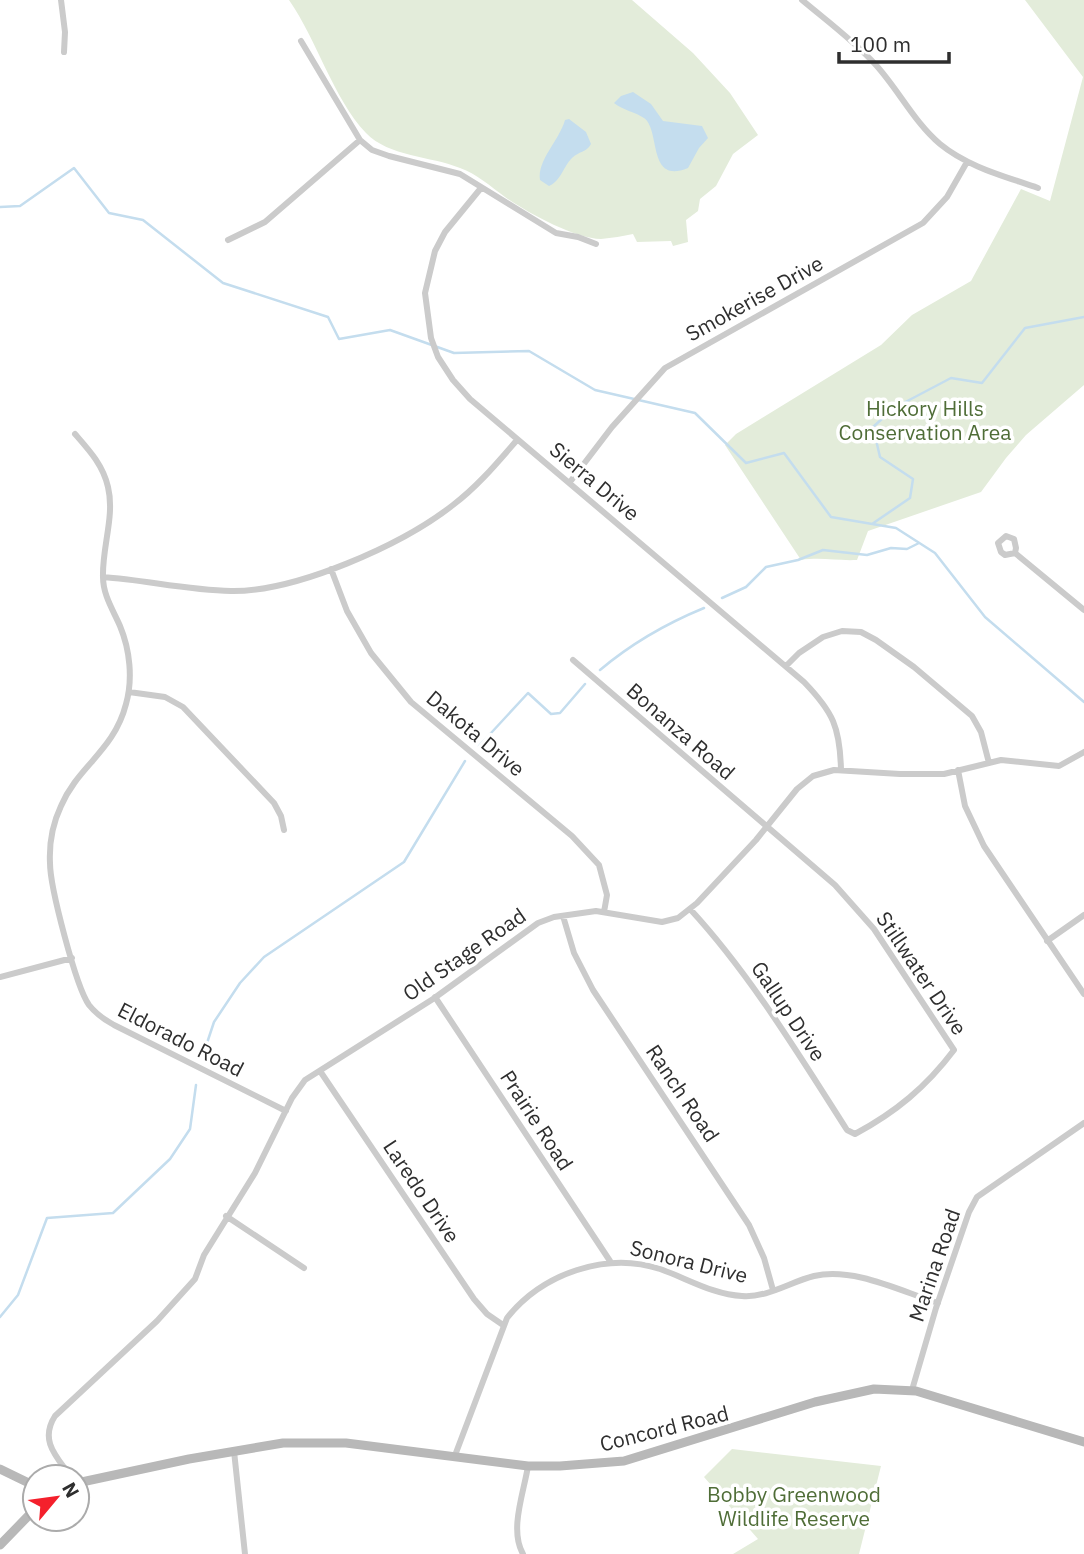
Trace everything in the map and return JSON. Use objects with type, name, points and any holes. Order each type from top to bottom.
[{"type":"main road","name":"Concord Road","points":[[91,1480],[283,1443],[346,1443],[528,1466],[624,1461],[849,1394],[874,1389],[912,1390],[1084,1442]]},
{"type":"main road","points":[[0,1469],[21,1479]]},
{"type":"main road","points":[[0,1545],[21,1523]]},
{"type":"street","points":[[61,0],[65,32],[64,52]]},
{"type":"street","points":[[802,0],[855,43],[939,143],[967,162],[1038,188]]},
{"type":"street","points":[[301,41],[360,140],[372,150],[460,174],[556,233],[596,244]]},
{"type":"street","points":[[228,240],[265,222],[360,140]]},
{"type":"street","name":"Smokerise Drive","points":[[570,482],[612,427],[665,368],[923,223],[947,197],[967,162]]},
{"type":"street","name":"Sierra Drive","points":[[481,188],[445,232],[435,251],[425,293],[427,319],[438,357],[470,400],[788,665],[826,704],[833,718],[841,770]]},
{"type":"street","name":"Eldorado Road","points":[[75,434],[101,467],[108,488],[110,506],[103,577],[108,602],[126,644],[129,669],[129,692],[121,720],[113,737],[70,788],[52,833],[50,872],[83,995],[101,1017],[121,1030],[286,1111]]},
{"type":"street","points":[[103,577],[233,591],[268,587],[316,575],[402,537],[452,505],[482,481],[517,440]]},
{"type":"street","points":[[1014,553],[1084,610]]},
{"type":"street","name":"Dakota Drive","points":[[331,569],[347,611],[371,653],[411,702],[572,836],[598,866],[607,895],[604,912]]},
{"type":"street","points":[[788,665],[823,637],[842,631],[861,632],[914,667],[972,716],[981,732],[989,763]]},
{"type":"street","name":"Bonanza Road","points":[[573,660],[766,827]]},
{"type":"street","points":[[129,692],[165,697],[192,714],[274,803],[284,830]]},
{"type":"street","name":"Old Stage Road","points":[[62,1463],[49,1442],[49,1426],[55,1416],[157,1321],[195,1279],[204,1255],[255,1173],[292,1098],[305,1080],[435,997],[538,923],[563,916],[604,912],[662,922],[678,918],[729,870],[797,789],[813,776],[841,770],[944,774],[1001,760],[1059,766],[1084,752]]},
{"type":"street","points":[[958,770],[965,806],[974,828],[1084,994]]},
{"type":"street","name":"Stillwater Drive","points":[[766,827],[835,886],[874,929],[954,1050],[933,1078],[916,1094],[855,1134]]},
{"type":"street","name":"Gallup Drive","points":[[690,909],[742,972],[846,1130],[855,1134]]},
{"type":"street","points":[[1047,941],[1084,915]]},
{"type":"street","name":"Ranch Road","points":[[563,916],[574,953],[593,990],[750,1225],[774,1290]]},
{"type":"street","points":[[0,977],[72,958]]},
{"type":"street","name":"Prairie Road","points":[[435,997],[610,1261]]},
{"type":"street","name":"Laredo Drive","points":[[320,1071],[474,1299],[487,1314],[503,1325]]},
{"type":"street","name":"Marina Road","points":[[912,1390],[938,1303],[969,1212],[977,1197],[1084,1123]]},
{"type":"street","points":[[226,1216],[304,1268]]},
{"type":"street","name":"Sonora Drive","points":[[454,1458],[503,1325],[516,1307],[543,1287],[577,1270],[610,1261],[656,1268],[741,1296],[774,1290],[814,1276],[840,1275],[867,1280],[938,1303]]},
{"type":"street","points":[[234,1451],[245,1554]]},
{"type":"street","points":[[523,1554],[518,1542],[517,1528],[528,1466]]},
{"type":"green space","points":[[289,0],[632,0],[693,53],[730,93],[758,135],[733,154],[716,186],[700,199],[698,211],[686,220],[688,242],[673,246],[671,241],[637,242],[633,234],[601,239],[578,235],[525,210],[466,171],[398,151],[375,141],[354,119],[344,103]]},
{"type":"green space","name":"Hickory Hills Conservation Area","points":[[1025,0],[1084,0],[1084,385],[1026,435],[981,492],[868,531],[857,560],[801,560],[725,445],[736,434],[881,345],[912,315],[971,281],[1021,189],[1050,201],[1083,77]]},
{"type":"green space","name":"Bobby Greenwood Wildlife Reserve","points":[[732,1449],[881,1466],[859,1554],[733,1554],[758,1539],[704,1477]]},
{"type":"water","points":[[633,92],[651,104],[663,121],[702,126],[708,138],[688,168],[675,171],[666,169],[657,154],[649,124],[644,118],[614,103],[621,96]]},
{"type":"water","points":[[569,119],[586,132],[591,144],[572,158],[556,181],[549,186],[540,180],[542,165],[565,120]]},
{"type":"waterway","points":[[0,207],[20,206],[74,168],[109,213],[143,220],[223,283],[328,317],[339,339],[390,330],[454,353],[529,351],[595,390],[695,413],[746,463],[784,453],[831,517],[896,528],[935,553],[985,617],[1084,702]]},
{"type":"waterway","points":[[872,524],[910,498],[913,479],[880,457],[873,427],[894,408],[951,378],[982,383],[1025,328],[1084,317]]},
{"type":"waterway","points":[[722,598],[746,587],[766,567],[798,560],[823,550],[867,555],[891,548],[907,549],[919,543]]},
{"type":"waterway","points":[[600,670],[649,635],[704,608]]},
{"type":"waterway","points":[[479,746],[528,693],[551,714],[560,713],[585,684]]},
{"type":"waterway","points":[[202,1058],[214,1022],[240,983],[264,957],[404,862],[465,761]]},
{"type":"waterway","points":[[0,1317],[18,1295],[47,1218],[113,1213],[170,1159],[190,1129],[196,1085]]}]
